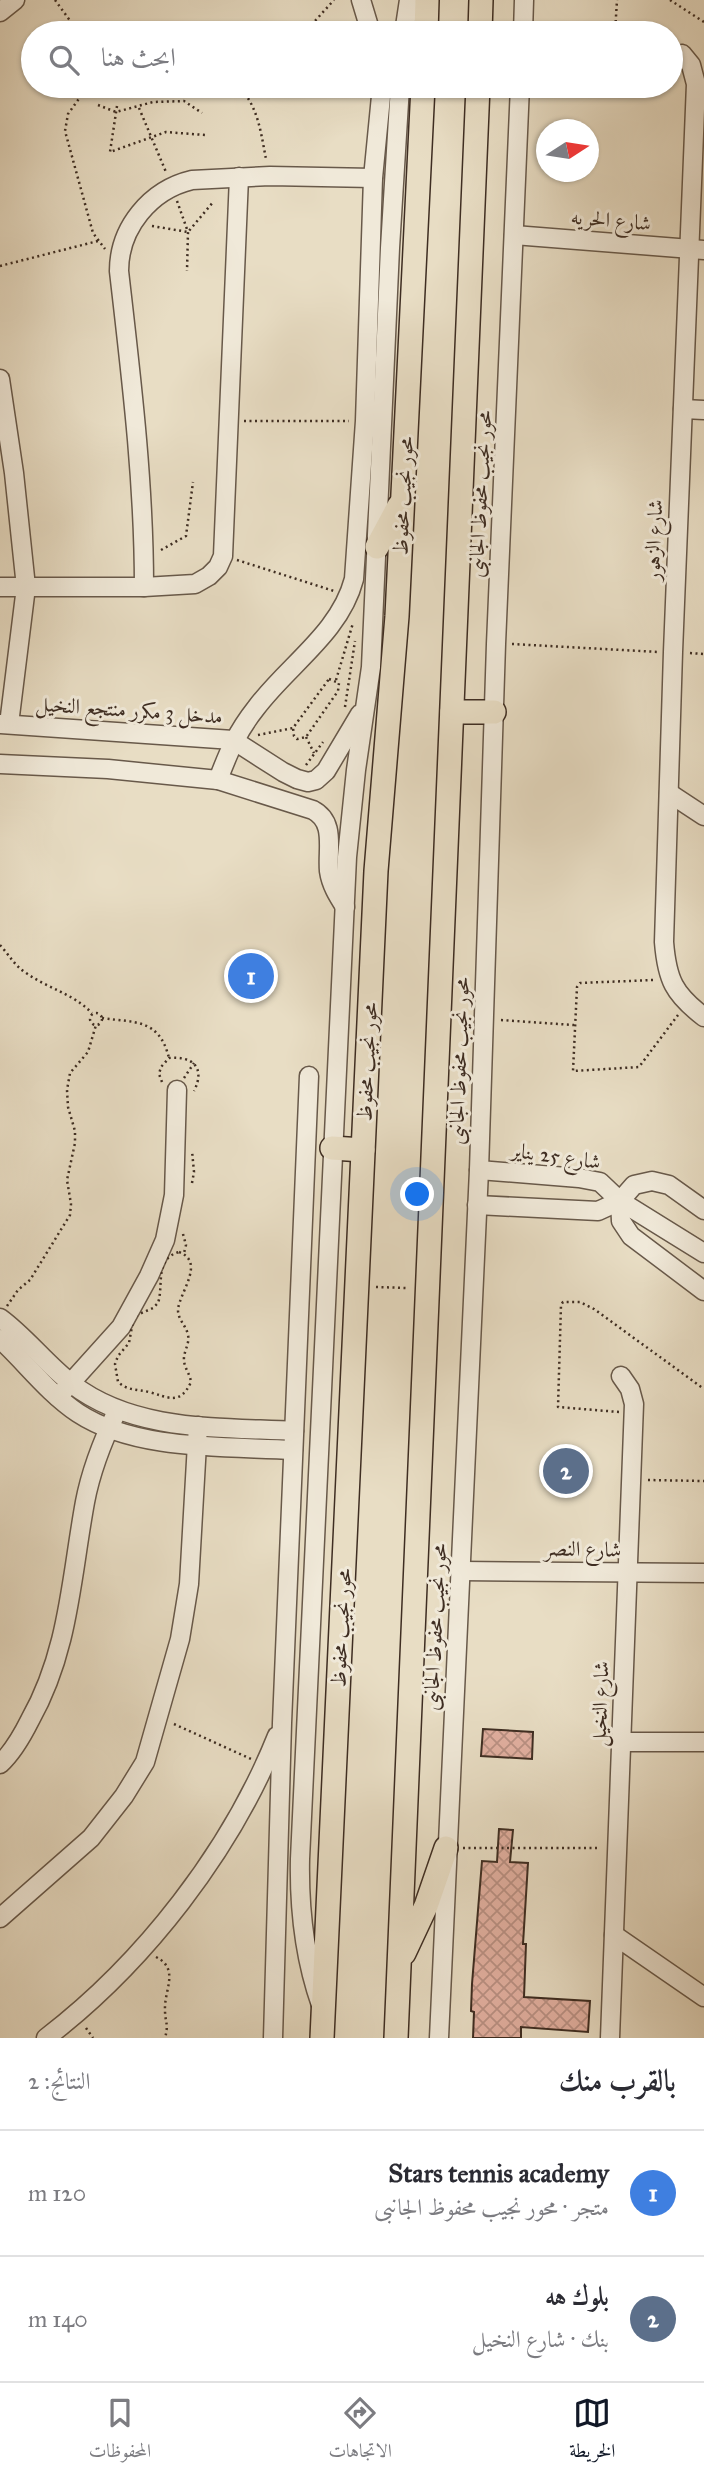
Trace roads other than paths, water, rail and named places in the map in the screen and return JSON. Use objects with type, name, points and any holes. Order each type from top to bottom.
[{"type":"main road","points":[[426,21],[427,0]]},
{"type":"main road","points":[[480,21],[481,0]]},
{"type":"main road","name":"محور نجيب محفوظ","points":[[323,2038],[376,871],[397,616],[422,98]]},
{"type":"main road","points":[[396,2038],[478,98]]},
{"type":"main road","points":[[377,547],[402,500]]},
{"type":"main road","points":[[452,712],[494,712]]},
{"type":"main road","points":[[332,1148],[363,1150]]},
{"type":"main road","points":[[400,1962],[426,1906],[446,1848]]},
{"type":"street","points":[[0,12],[15,0]]},
{"type":"street","points":[[361,0],[367,21]]},
{"type":"street","points":[[406,21],[409,0]]},
{"type":"street","points":[[523,21],[524,0]]},
{"type":"street","name":"شارع الزهور","points":[[683,55],[691,65],[696,84],[696,250],[683,409],[664,942],[669,980],[686,1004],[704,1017]]},
{"type":"street","points":[[218,780],[233,740],[257,706],[327,630],[350,596],[354,579],[365,421],[373,178],[381,98]]},
{"type":"street","points":[[324,2014],[308,1961],[299,1884],[345,907],[351,813],[367,702],[399,98]]},
{"type":"street","name":"محور نجيب محفوظ الجانبى","points":[[439,2038],[477,1205],[496,643],[520,98]]},
{"type":"street","points":[[144,587],[136,414],[119,255],[134,219],[151,200],[180,183],[270,176],[373,178]]},
{"type":"street","points":[[0,587],[144,587],[195,584],[218,567],[223,556],[239,177]]},
{"type":"street","name":"شارع الحريه","points":[[514,235],[696,250]]},
{"type":"street","points":[[0,379],[14,473],[26,587],[5,724]]},
{"type":"street","points":[[683,409],[704,410]]},
{"type":"street","name":"مدخل 3 مكرر منتجع النخيل","points":[[5,724],[233,740],[296,779],[308,782],[316,780],[331,765],[367,702]]},
{"type":"street","points":[[0,764],[108,769],[218,780],[313,810],[323,817],[328,826],[331,879],[345,907]]},
{"type":"street","points":[[669,793],[704,816]]},
{"type":"street","points":[[273,2038],[282,1723],[309,1076]]},
{"type":"street","points":[[58,1397],[121,1327],[165,1240],[174,1195],[177,1090]]},
{"type":"street","name":"شارع 25 يناير","points":[[478,1170],[600,1182],[620,1201],[704,1253]]},
{"type":"street","points":[[477,1205],[598,1211],[620,1201],[634,1185],[652,1181],[669,1185],[704,1210]]},
{"type":"street","points":[[620,1201],[621,1221],[631,1236],[704,1291]]},
{"type":"street","points":[[3,1313],[12,1327],[70,1383],[117,1410],[135,1417],[198,1426],[294,1431]]},
{"type":"street","points":[[0,1339],[58,1397],[78,1413],[108,1430],[163,1441],[293,1450]]},
{"type":"street","name":"شارع النخيل","points":[[610,2038],[634,1412],[630,1389],[621,1376]]},
{"type":"street","points":[[0,1765],[23,1734],[54,1671],[69,1605],[85,1502],[91,1478],[117,1410]]},
{"type":"street","points":[[0,1918],[91,1839],[124,1796],[145,1762],[182,1625],[189,1584],[198,1426]]},
{"type":"street","name":"شارع النصر","points":[[461,1571],[704,1573]]},
{"type":"street","points":[[46,2038],[122,1969],[187,1893],[220,1845],[265,1766],[282,1723]]},
{"type":"street","points":[[622,1742],[704,1742]]},
{"type":"street","points":[[614,1935],[704,1997]]},
{"type":"place","name":"Stars tennis academy","points":[[251,976]]},
{"type":"place","name":"بلوك هه","points":[[566,1471]]}]
